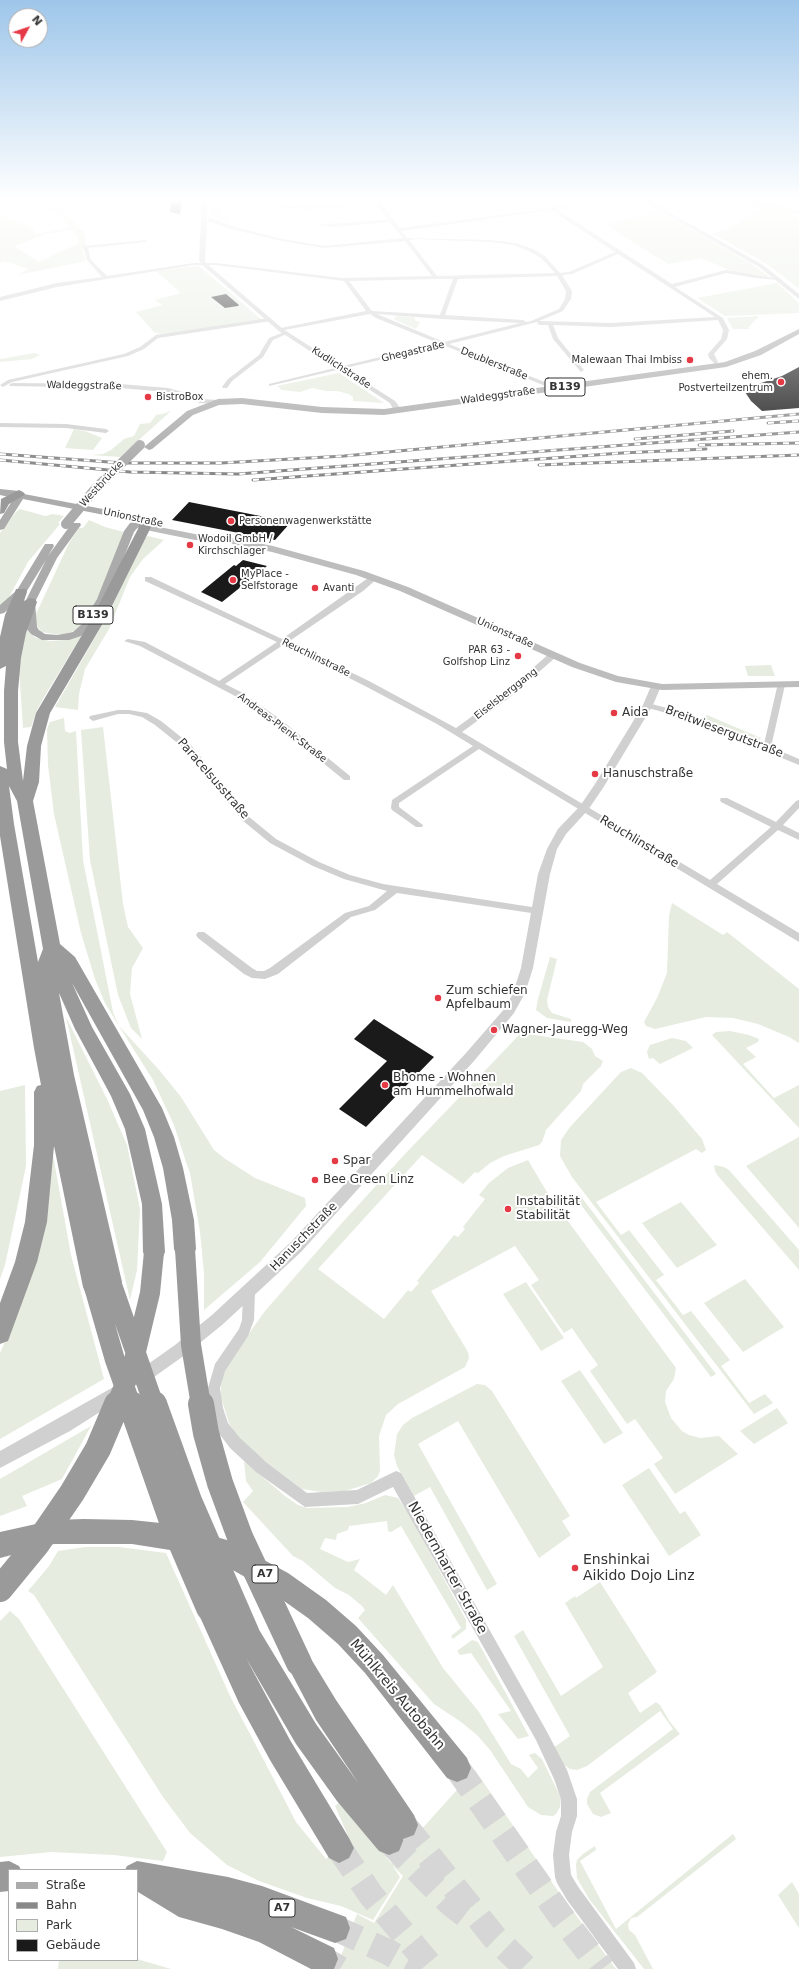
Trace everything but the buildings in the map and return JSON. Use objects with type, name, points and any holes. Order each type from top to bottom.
[{"type":"highway","points":[[0,510],[9,497]]},
{"type":"highway","points":[[25,801],[31,782],[34,746],[43,713],[99,618],[141,524]]},
{"type":"highway","points":[[0,665],[12,615],[26,597]]},
{"type":"highway","points":[[0,1589],[37,1544],[72,1493],[98,1449],[132,1368],[150,1293],[154,1252],[152,1204],[145,1167],[135,1129],[120,1094],[66,992],[55,966],[25,801],[16,784],[12,742],[11,691],[14,658],[26,597]]},
{"type":"highway","points":[[0,771],[6,824],[43,1048],[103,1285],[133,1349],[189,1501],[246,1632],[306,1734],[347,1791],[396,1833],[299,1663],[265,1594],[240,1537],[220,1483],[206,1434],[191,1345],[183,1220],[173,1168],[164,1137],[152,1108],[69,962],[51,946]]},
{"type":"highway","points":[[51,946],[45,968],[76,1132],[115,1360],[173,1524],[209,1608],[249,1693],[280,1750],[339,1848]]},
{"type":"highway","points":[[0,1333],[26,1262],[36,1222],[44,1145],[43,1048]]},
{"type":"highway","name":"Mühlkreis Autobahn","points":[[0,1545],[54,1532],[132,1532],[170,1536],[227,1553],[279,1582],[317,1609],[346,1635],[374,1664],[457,1768]]},
{"type":"highway","name":"A7","points":[[138,1876],[228,1892],[262,1901],[335,1928]]},
{"type":"highway","points":[[138,1877],[190,1906],[222,1914],[266,1930],[323,1959]]},
{"type":"main road","name":"Waldeggstraße","points":[[144,446],[194,411],[218,402],[242,401],[353,412],[384,412],[726,364],[747,357],[799,331]]},
{"type":"main road","name":"Waldeggstraße","points":[[670,371],[747,357]]},
{"type":"main road","name":"Waldeggstraße","points":[[144,446],[182,408],[201,400],[238,396],[324,406],[397,409]]},
{"type":"main road","points":[[194,411],[195,406],[201,400]]},
{"type":"main road","name":"Westbrücke","points":[[26,597],[40,559],[66,524],[97,487],[144,446]]},
{"type":"main road","name":"Westbrücke","points":[[26,597],[76,525],[144,446]]},
{"type":"main road","points":[[0,527],[9,497]]},
{"type":"main road","name":"Unionstraße","points":[[9,497],[141,524],[195,537],[218,538],[298,555],[374,578],[605,676],[656,686],[799,684]]},
{"type":"main road","name":"B139","points":[[0,611],[26,597],[31,626],[38,635],[58,638],[80,632],[86,626],[102,599],[129,531],[141,524]]},
{"type":"street","points":[[0,300],[32,291]]},
{"type":"street","name":"Kudlichstraße","points":[[235,291],[283,331],[393,402],[397,409]]},
{"type":"street","points":[[354,291],[370,312]]},
{"type":"street","points":[[442,317],[451,291]]},
{"type":"street","name":"Ghegastraße","points":[[271,385],[533,322],[557,312],[567,302],[568,291]]},
{"type":"street","points":[[679,291],[720,318],[726,330],[724,339],[711,354],[711,357],[716,362]]},
{"type":"street","points":[[225,387],[230,380],[261,356],[271,339],[283,331],[370,312],[550,323],[615,325],[720,318]]},
{"type":"street","name":"Deublerstraße","points":[[370,312],[445,344],[546,384],[549,389]]},
{"type":"street","points":[[2,385],[6,382],[126,355],[142,348],[156,337],[269,320]]},
{"type":"street","points":[[550,323],[554,336],[581,370]]},
{"type":"street","name":"Waldeggstraße","points":[[2,385],[93,385],[168,390],[201,400],[218,402]]},
{"type":"street","points":[[0,425],[55,425],[106,431]]},
{"type":"street","points":[[220,684],[360,590],[374,578]]},
{"type":"street","name":"Reuchlinstraße","points":[[148,579],[366,683],[457,732],[799,938]]},
{"type":"street","name":"Andreas-Plenk-Straße","points":[[128,641],[142,644],[220,684],[254,704],[348,778]]},
{"type":"street","name":"Eiselsberggang","points":[[457,732],[506,696],[554,655]]},
{"type":"street","points":[[767,748],[781,685]]},
{"type":"street","name":"Hanuschstraße","points":[[0,1460],[64,1425],[134,1383],[180,1350],[248,1292],[296,1247],[484,1041],[510,1010],[523,981],[538,911],[544,874],[552,849],[562,832],[584,808],[599,786],[648,705],[656,686]]},
{"type":"street","name":"Breitwiesergutstraße","points":[[648,705],[690,717],[799,762]]},
{"type":"street","name":"Paracelsusstraße","points":[[93,718],[124,712],[144,716],[158,723],[188,746],[237,809],[274,841],[316,864],[346,877],[396,889],[538,911]]},
{"type":"street","points":[[419,825],[395,808],[395,802],[480,745]]},
{"type":"street","points":[[724,800],[799,837]]},
{"type":"street","points":[[711,884],[777,826],[799,802]]},
{"type":"street","points":[[201,935],[248,971],[256,975],[265,975],[274,971],[348,915],[372,908],[396,889]]},
{"type":"street","name":"Niedernharter Straße","points":[[248,1292],[248,1320],[244,1332],[219,1368],[214,1388],[216,1408],[223,1427],[235,1443],[261,1468],[305,1500],[343,1500],[358,1497],[396,1478],[541,1734],[561,1776],[569,1799],[569,1816],[564,1832],[561,1855],[563,1877],[572,1894],[628,1969]]},
{"type":"green space","points":[[179,291],[228,291],[262,320],[161,334],[154,332],[136,312],[162,305],[155,300],[181,293]]},
{"type":"green space","points":[[735,291],[786,291],[799,303],[799,313],[725,316],[697,298]]},
{"type":"green space","points":[[397,316],[414,317],[416,321],[420,322],[416,329],[393,319]]},
{"type":"green space","points":[[759,316],[748,328],[750,329],[733,329],[727,318]]},
{"type":"green space","points":[[35,353],[40,355],[32,359],[0,362],[0,359]]},
{"type":"green space","points":[[339,373],[384,403],[353,401],[353,397],[349,394],[337,391],[326,391],[312,388],[300,392],[282,390],[277,386]]},
{"type":"green space","points":[[171,411],[120,457],[91,455],[103,454],[111,450],[124,439],[134,436],[140,424],[150,423],[156,415]]},
{"type":"green space","points":[[74,429],[85,431],[102,438],[93,450],[65,448]]},
{"type":"green space","points":[[20,509],[45,516],[53,514],[64,516],[58,523],[60,524],[28,562],[8,599],[0,607],[0,533]]},
{"type":"green space","points":[[89,520],[105,527],[124,532],[100,593],[84,623],[75,631],[60,635],[42,632],[36,625],[36,614],[69,543],[79,528],[83,528]]},
{"type":"green space","points":[[148,536],[164,540],[143,559],[130,577],[109,629],[85,669],[79,694],[78,710],[55,707],[108,615],[144,538]]},
{"type":"green space","points":[[26,629],[36,638],[50,641],[65,640],[82,635],[44,697],[37,710],[31,727],[23,728],[19,669]]},
{"type":"green space","points":[[771,665],[775,676],[748,676],[745,666]]},
{"type":"green space","points":[[707,715],[761,738],[758,741],[704,719]]},
{"type":"green space","points":[[64,718],[65,731],[70,733],[76,731],[83,860],[113,1012],[119,1026],[105,1003],[95,979],[81,933],[54,814],[48,765],[47,729],[50,722]]},
{"type":"green space","points":[[103,727],[123,904],[128,927],[143,948],[132,968],[130,994],[142,1039],[131,1028],[118,995],[90,860],[81,730]]},
{"type":"green space","points":[[672,903],[723,935],[727,932],[799,989],[799,1043],[789,1037],[758,1024],[733,1018],[706,1017],[655,1029],[646,1026],[644,1022],[657,998],[667,973],[669,916]]},
{"type":"green space","points":[[550,957],[557,959],[547,1000],[548,1007],[552,1013],[571,1019],[571,1022],[547,1018],[536,1010]]},
{"type":"green space","points":[[66,1017],[107,1099],[127,1145],[140,1209],[137,1270],[130,1300]]},
{"type":"green space","points":[[119,1026],[160,1071],[181,1097],[214,1150],[255,1178],[305,1198],[306,1206],[260,1262],[204,1310],[204,1273],[200,1232],[190,1173],[174,1125],[153,1080]]},
{"type":"green space","points":[[730,1031],[759,1039],[758,1042],[746,1048],[756,1057],[743,1064],[774,1098],[799,1085],[799,1128],[712,1035],[716,1032]]},
{"type":"green space","points":[[521,1033],[583,1042],[592,1049],[595,1056],[603,1061],[601,1066],[583,1084],[581,1091],[546,1130],[542,1142],[539,1145],[504,1156],[490,1163],[478,1173],[475,1172],[463,1184],[422,1155],[318,1269],[384,1319],[408,1290],[411,1292],[419,1283],[417,1281],[454,1235],[458,1237],[465,1229],[463,1227],[485,1199],[479,1195],[489,1183],[508,1168],[528,1160],[548,1194],[676,1368],[674,1379],[666,1391],[665,1402],[671,1418],[682,1431],[689,1435],[700,1438],[719,1436],[738,1454],[675,1494],[654,1464],[663,1458],[635,1419],[627,1424],[590,1371],[598,1365],[572,1328],[564,1333],[531,1285],[539,1280],[515,1246],[431,1291],[468,1352],[469,1358],[465,1367],[398,1404],[386,1415],[379,1436],[380,1471],[378,1476],[371,1483],[345,1491],[321,1492],[302,1489],[257,1455],[238,1437],[229,1423],[221,1397],[221,1385],[224,1371],[230,1360],[265,1311],[341,1224],[405,1154]]},
{"type":"green space","points":[[672,1038],[686,1041],[693,1048],[660,1064],[653,1058],[649,1059],[647,1052],[650,1045]]},
{"type":"green space","points":[[631,1068],[642,1073],[673,1105],[702,1139],[706,1150],[702,1153],[696,1149],[596,1202],[621,1235],[629,1230],[664,1275],[656,1280],[683,1315],[691,1311],[730,1360],[721,1366],[749,1403],[765,1394],[773,1403],[754,1414],[572,1177],[560,1156],[561,1140],[570,1127],[621,1072]]},
{"type":"green space","points":[[25,1085],[26,1166],[5,1265],[0,1279],[0,1091]]},
{"type":"green space","points":[[799,1137],[799,1228],[746,1166]]},
{"type":"green space","points":[[51,1144],[71,1255],[104,1379],[0,1439],[0,1353],[15,1318]]},
{"type":"green space","points":[[714,1165],[724,1167],[729,1170],[799,1250],[799,1270],[718,1176]]},
{"type":"green space","points":[[579,1194],[716,1374],[711,1377],[575,1197]]},
{"type":"green space","points":[[681,1202],[717,1245],[677,1268],[642,1223]]},
{"type":"green space","points":[[745,1279],[784,1327],[743,1352],[704,1303]]},
{"type":"green space","points":[[526,1282],[564,1338],[541,1351],[503,1294]]},
{"type":"green space","points":[[580,1370],[623,1433],[604,1444],[561,1381]]},
{"type":"green space","points":[[477,1384],[485,1385],[492,1391],[570,1516],[562,1521],[571,1535],[539,1558],[458,1421],[418,1444],[497,1584],[487,1590],[430,1487],[414,1496],[397,1466],[394,1455],[397,1434],[403,1425],[412,1418]]},
{"type":"green space","points":[[777,1408],[788,1423],[754,1444],[740,1431]]},
{"type":"green space","points":[[91,1426],[62,1479],[22,1496],[27,1506],[0,1516],[0,1479]]},
{"type":"green space","points":[[244,1461],[285,1496],[298,1505],[307,1508],[348,1507],[366,1503],[385,1495],[398,1498],[409,1514],[466,1620],[466,1629],[453,1639],[451,1636],[461,1628],[401,1526],[391,1532],[388,1531],[387,1521],[349,1526],[348,1530],[337,1534],[336,1540],[325,1538],[320,1549],[348,1562],[360,1559],[354,1570],[386,1595],[393,1585],[443,1668],[479,1712],[511,1764],[521,1769],[528,1778],[538,1768],[529,1755],[535,1753],[542,1759],[561,1798],[560,1807],[556,1814],[553,1816],[541,1815],[528,1807],[490,1750],[477,1735],[434,1704],[358,1618],[365,1610],[362,1606],[349,1595],[335,1588],[303,1561],[293,1556],[243,1502],[253,1491],[246,1481]]},
{"type":"green space","points":[[649,1468],[680,1514],[685,1511],[701,1535],[669,1556],[622,1485]]},
{"type":"green space","points":[[85,1547],[119,1547],[166,1553],[230,1696],[296,1822],[326,1859],[349,1838],[335,1806],[341,1801],[391,1863],[475,1770],[558,1891],[616,1969],[336,1969],[357,1914],[374,1923],[403,1876],[392,1865],[400,1877],[373,1920],[341,1906],[307,1898],[259,1881],[227,1865],[190,1833],[163,1797],[34,1595],[28,1591],[49,1566],[58,1551]]},
{"type":"green space","points":[[600,1582],[657,1672],[628,1693],[640,1713],[656,1702],[660,1705],[670,1722],[680,1734],[600,1793],[611,1813],[601,1817],[593,1814],[587,1804],[587,1799],[590,1792],[673,1729],[660,1711],[587,1766],[577,1770],[570,1769],[564,1765],[553,1748],[570,1736],[514,1636],[523,1630],[561,1696],[603,1667],[565,1603],[575,1596],[576,1598]]},
{"type":"green space","points":[[10,1611],[19,1619],[167,1852],[163,1861],[114,1855],[51,1852],[0,1857],[0,1621]]},
{"type":"green space","points":[[472,1640],[478,1642],[529,1736],[518,1739],[498,1714],[511,1711],[471,1653],[460,1655],[457,1651]]},
{"type":"green space","points":[[733,1834],[736,1839],[637,1917],[631,1918],[628,1924],[629,1930],[635,1935],[653,1969],[644,1969],[589,1899],[577,1878],[577,1860],[595,1846],[596,1850],[580,1861],[616,1929]]},
{"type":"green space","points":[[792,1882],[799,1894],[799,1928],[778,1895]]},
{"type":"green space","points":[[138,1959],[171,1969],[58,1969],[59,1961],[138,1961]]},
{"type":"tunnel","points":[[457,1768],[560,1915],[602,1969]]},
{"type":"tunnel","points":[[404,1825],[495,1938],[527,1969]]},
{"type":"tunnel","points":[[389,1841],[450,1903],[472,1920]]},
{"type":"tunnel","points":[[339,1848],[371,1895],[433,1969]]},
{"type":"tunnel","points":[[335,1928],[388,1952],[419,1969]]},
{"type":"tunnel","points":[[323,1959],[340,1969]]},
{"type":"railway","points":[[0,454],[123,463],[221,463],[344,456],[799,414]]},
{"type":"railway","points":[[768,423],[799,421]]},
{"type":"railway","points":[[635,439],[733,431]]},
{"type":"railway","points":[[0,460],[130,472],[238,474],[799,432]]},
{"type":"railway","points":[[699,445],[799,443]]},
{"type":"railway","points":[[253,480],[622,453],[706,449]]},
{"type":"railway","points":[[539,465],[799,455]]},
{"type":"place","name":"Malewaan Thai Imbiss","points":[[690,360]]},
{"type":"place","name":"ehem. Postverteilzentrum","points":[[781,382]]},
{"type":"place","name":"BistroBox","points":[[148,397]]},
{"type":"place","name":"Personenwagenwerkstätte","points":[[231,521]]},
{"type":"place","name":"Wodoil GmbH / Kirchschlager","points":[[190,545]]},
{"type":"place","name":"MyPlace - Selfstorage","points":[[233,580]]},
{"type":"place","name":"Avanti","points":[[315,588]]},
{"type":"place","name":"PAR 63 - Golfshop Linz","points":[[518,656]]},
{"type":"place","name":"Aida","points":[[614,713]]},
{"type":"place","name":"Hanuschstraße","points":[[595,774]]},
{"type":"place","name":"Zum schiefen Apfelbaum","points":[[438,998]]},
{"type":"place","name":"Wagner-Jauregg-Weg","points":[[494,1030]]},
{"type":"place","name":"Bhome - Wohnen am Hummelhofwald","points":[[385,1085]]},
{"type":"place","name":"Spar","points":[[335,1161]]},
{"type":"place","name":"Bee Green Linz","points":[[315,1180]]},
{"type":"place","name":"Instabilität Stabilität","points":[[508,1209]]},
{"type":"place","name":"Enshinkai Aikido Dojo Linz","points":[[575,1568]]}]
